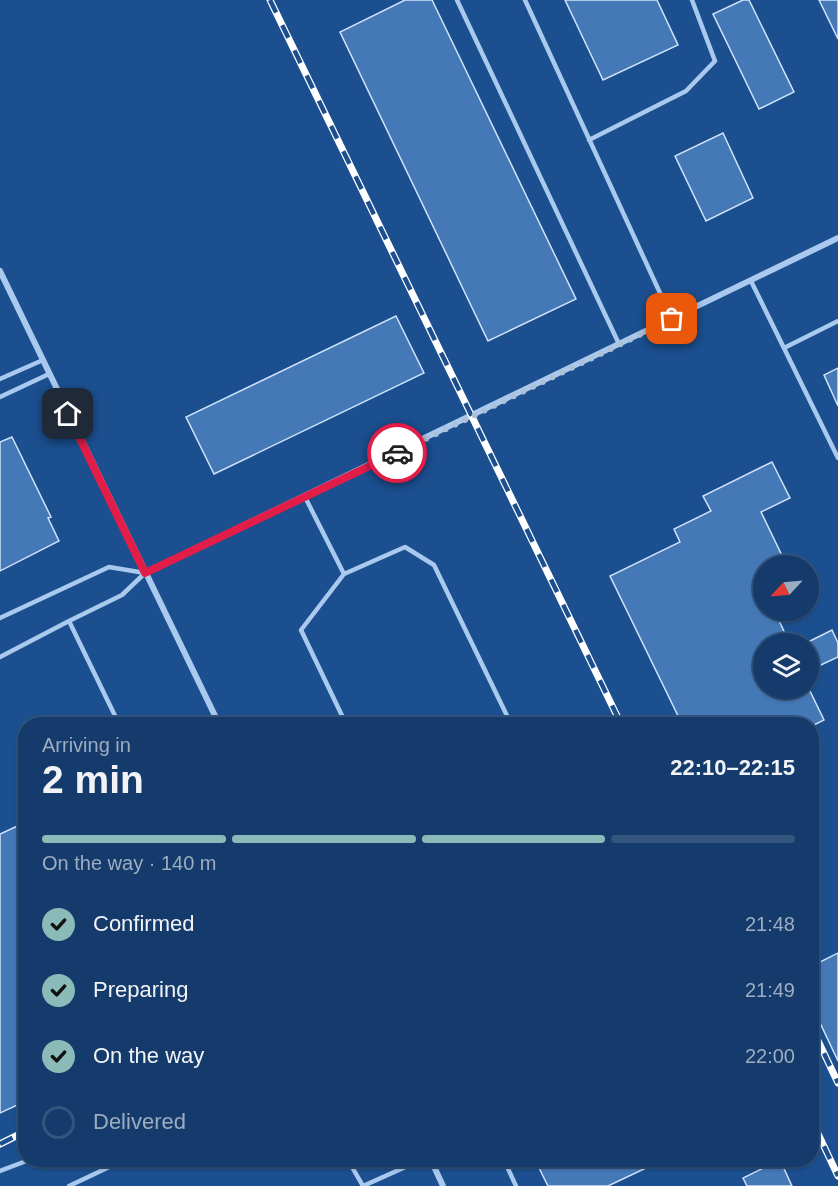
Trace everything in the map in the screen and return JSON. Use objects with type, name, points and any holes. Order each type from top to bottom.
[{"type":"street","points":[[145,573],[838,238]]},
{"type":"street","points":[[0,271],[216,717]]},
{"type":"street","points":[[434,1167],[443,1186]]},
{"type":"lane","points":[[457,0],[619,344]]},
{"type":"lane","points":[[525,0],[672,319]]},
{"type":"lane","points":[[589,140],[686,91],[715,61],[692,0]]},
{"type":"lane","points":[[751,281],[838,458]]},
{"type":"lane","points":[[784,348],[838,321]]},
{"type":"lane","points":[[0,379],[43,360]]},
{"type":"lane","points":[[0,397],[49,374]]},
{"type":"lane","points":[[305,497],[344,574]]},
{"type":"lane","points":[[343,717],[301,630],[344,574],[405,548],[434,565],[508,717]]},
{"type":"lane","points":[[0,618],[109,567],[145,573]]},
{"type":"lane","points":[[0,657],[122,594],[145,573]]},
{"type":"lane","points":[[69,621],[116,717]]},
{"type":"lane","points":[[0,1171],[18,1164]]},
{"type":"lane","points":[[69,1186],[108,1167]]},
{"type":"lane","points":[[352,1167],[362,1186],[406,1167]]},
{"type":"lane","points":[[507,1167],[516,1186]]},
{"type":"building","points":[[405,0],[432,0],[576,299],[488,341],[340,32]]},
{"type":"building","points":[[565,0],[657,0],[678,45],[603,80]]},
{"type":"building","points":[[743,0],[749,0],[794,92],[759,109],[713,14]]},
{"type":"building","points":[[819,0],[838,0],[838,39]]},
{"type":"building","points":[[723,133],[753,198],[706,221],[675,156]]},
{"type":"building","points":[[396,316],[424,373],[214,474],[186,417]]},
{"type":"building","points":[[838,368],[838,406],[824,375]]},
{"type":"building","points":[[12,437],[51,517],[48,518],[59,541],[0,571],[0,442]]},
{"type":"building","points":[[772,462],[790,498],[761,512],[782,555],[753,555],[753,621],[779,621],[785,633],[753,633],[753,699],[814,699],[824,720],[819,722],[819,717],[679,717],[610,576],[680,542],[674,529],[711,511],[703,496]]},
{"type":"building","points":[[832,630],[838,643],[838,657],[819,666],[819,636]]},
{"type":"building","points":[[18,826],[18,1105],[0,1113],[0,834]]},
{"type":"building","points":[[838,953],[838,1061],[819,1021],[819,962]]},
{"type":"building","points":[[538,1167],[648,1167],[608,1186],[548,1186]]},
{"type":"building","points":[[766,1167],[783,1167],[792,1186],[747,1186],[743,1178]]},
{"type":"railway","points":[[270,0],[618,717]]},
{"type":"railway","points":[[819,1043],[838,1083]]},
{"type":"railway","points":[[0,1144],[18,1135]]},
{"type":"railway","points":[[819,1136],[838,1176]]},
{"type":"way so far","points":[[397,453],[672,319]]},
{"type":"route","points":[[68,414],[145,573],[397,453]]}]
